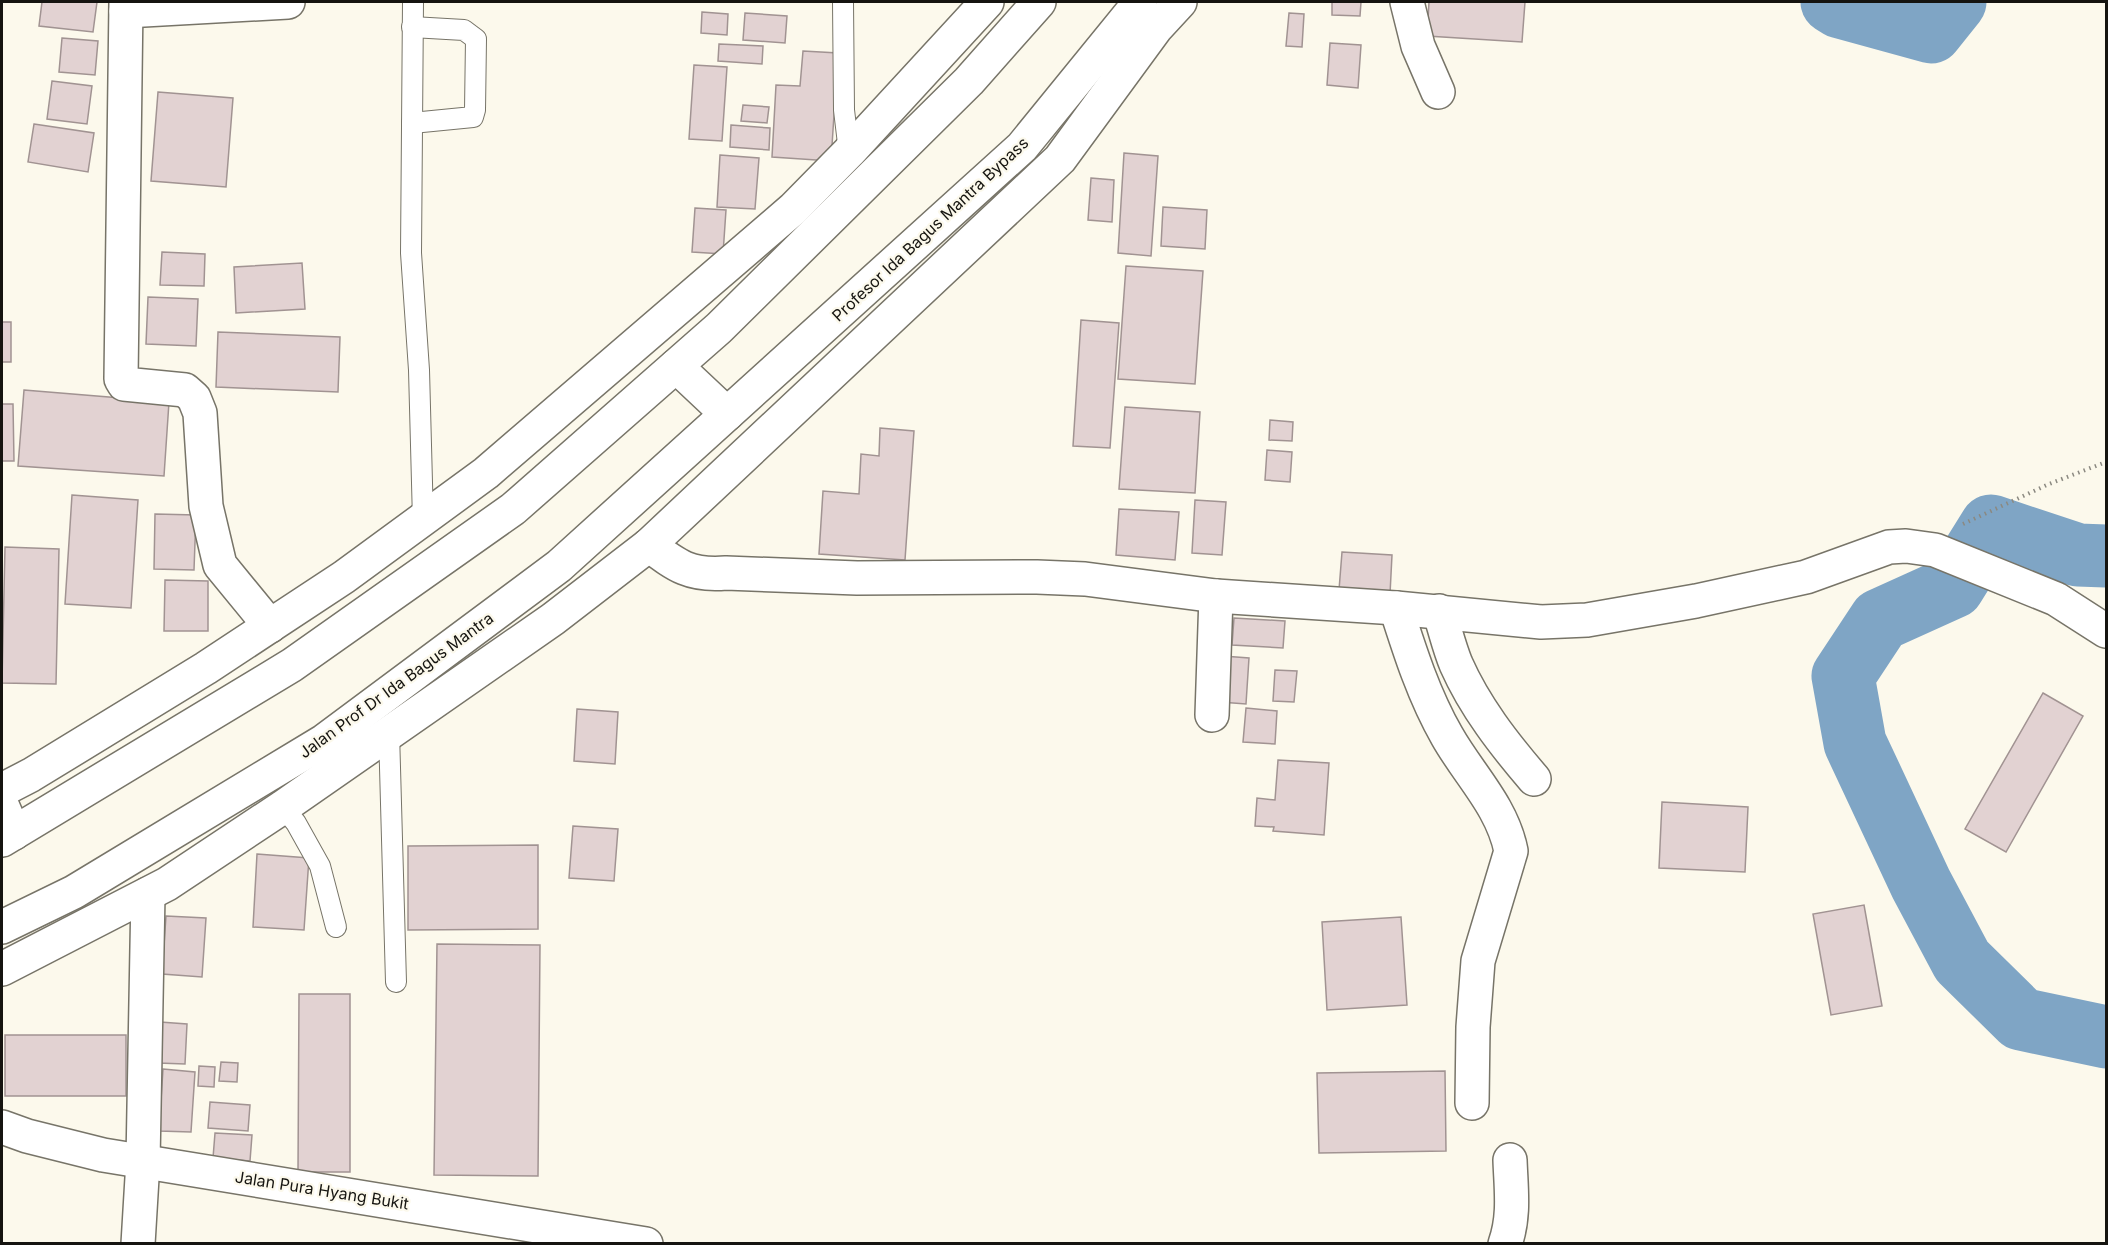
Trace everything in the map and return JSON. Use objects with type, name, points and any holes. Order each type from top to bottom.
[{"type":"main road","points":[[270,626],[220,564],[207,506],[200,413],[194,398],[185,390],[124,384],[121,379],[126,6],[288,2]]},
{"type":"main road","points":[[2,790],[206,668],[344,578],[486,473],[793,209],[849,152],[987,2]]},
{"type":"main road","points":[[6,826],[292,665],[513,509],[719,328],[969,81],[1039,2]]},
{"type":"main road","name":"Profesor Ida Bagus Mantra Bypass","points":[[727,414],[1022,147],[1140,2]]},
{"type":"main road","points":[[2,969],[168,884],[553,619],[649,545],[1060,159],[1156,28],[1180,2]]},
{"type":"main road","points":[[1407,2],[1418,46],[1438,92]]},
{"type":"main road","points":[[676,366],[727,414]]},
{"type":"main road","name":"Jalan Prof Dr Ida Bagus Mantra","points":[[2,927],[74,892],[324,741],[559,566],[727,414]]},
{"type":"main road","points":[[649,545],[684,569],[706,575],[726,573],[857,578],[1065,579],[1216,596],[1439,611],[1541,622],[1587,620],[1696,602],[1795,580],[1889,547],[1922,548],[2056,599],[2106,631]]},
{"type":"main road","points":[[1212,715],[1216,596]]},
{"type":"main road","points":[[1396,608],[1425,692],[1447,736],[1500,816],[1508,834],[1511,851],[1478,961],[1473,1027],[1473,1104]]},
{"type":"main road","points":[[1439,611],[1456,663],[1470,691],[1500,738],[1534,779]]},
{"type":"main road","points":[[138,1244],[143,1161],[148,894]]},
{"type":"main road","name":"Jalan Pura Hyang Bukit","points":[[2,1127],[27,1136],[103,1155],[646,1244]]},
{"type":"main road","points":[[1505,1244],[1510,1229],[1512,1204],[1510,1160]]},
{"type":"lane","points":[[413,2],[411,27],[411,253],[423,520]]},
{"type":"lane","points":[[843,2],[844,110],[849,152]]},
{"type":"lane","points":[[411,27],[464,30],[476,39],[473,117],[412,123]]},
{"type":"lane","points":[[388,732],[396,982]]},
{"type":"lane","points":[[283,807],[296,823],[320,866],[336,927]]},
{"type":"path","points":[[1922,548],[2049,484],[2106,462]]},
{"type":"building","points":[[42,2],[97,2],[93,32],[39,26]]},
{"type":"building","points":[[1332,2],[1361,2],[1360,16],[1332,15]]},
{"type":"building","points":[[1429,2],[1525,2],[1522,42],[1427,36]]},
{"type":"building","points":[[702,12],[728,14],[727,35],[701,33]]},
{"type":"building","points":[[745,13],[787,16],[785,43],[743,40]]},
{"type":"building","points":[[1289,13],[1304,14],[1302,47],[1286,46]]},
{"type":"building","points":[[62,38],[98,41],[95,75],[59,72]]},
{"type":"building","points":[[1330,43],[1361,45],[1358,88],[1327,85]]},
{"type":"building","points":[[719,44],[763,46],[762,64],[718,61]]},
{"type":"building","points":[[803,51],[838,53],[831,161],[772,157],[776,85],[800,86]]},
{"type":"building","points":[[694,65],[727,67],[722,141],[689,139]]},
{"type":"building","points":[[52,81],[92,86],[87,124],[47,119]]},
{"type":"building","points":[[158,92],[233,98],[226,187],[151,181]]},
{"type":"building","points":[[743,105],[769,107],[767,123],[741,121]]},
{"type":"building","points":[[34,124],[94,133],[88,172],[28,162]]},
{"type":"building","points":[[731,125],[770,128],[769,150],[730,147]]},
{"type":"building","points":[[1124,153],[1158,156],[1151,256],[1118,253]]},
{"type":"building","points":[[720,155],[759,158],[755,209],[717,207]]},
{"type":"building","points":[[1091,178],[1114,180],[1112,222],[1088,220]]},
{"type":"building","points":[[1163,207],[1207,210],[1205,249],[1161,246]]},
{"type":"building","points":[[695,208],[726,210],[723,254],[692,252]]},
{"type":"building","points":[[162,252],[205,254],[204,286],[160,285]]},
{"type":"building","points":[[302,263],[305,309],[236,313],[234,267]]},
{"type":"building","points":[[1126,266],[1203,271],[1195,384],[1118,379]]},
{"type":"building","points":[[148,297],[198,299],[196,346],[146,344]]},
{"type":"building","points":[[1081,320],[1119,323],[1110,448],[1073,446]]},
{"type":"building","points":[[2,322],[11,322],[11,362],[2,362]]},
{"type":"building","points":[[218,332],[340,337],[338,392],[216,387]]},
{"type":"building","points":[[24,390],[169,402],[164,476],[18,466]]},
{"type":"building","points":[[2,404],[13,404],[14,461],[2,461]]},
{"type":"building","points":[[1125,407],[1200,412],[1195,493],[1119,489]]},
{"type":"building","points":[[1270,420],[1293,422],[1292,441],[1269,440]]},
{"type":"building","points":[[880,428],[914,431],[905,560],[819,554],[823,491],[859,494],[861,454],[879,456]]},
{"type":"building","points":[[1267,450],[1292,452],[1290,482],[1265,480]]},
{"type":"building","points":[[72,495],[138,500],[131,608],[65,604]]},
{"type":"building","points":[[1195,500],[1226,502],[1222,555],[1192,553]]},
{"type":"building","points":[[1119,509],[1179,512],[1175,560],[1116,555]]},
{"type":"building","points":[[155,514],[196,515],[194,570],[154,569]]},
{"type":"building","points":[[5,547],[59,549],[56,684],[2,683]]},
{"type":"building","points":[[1342,552],[1392,555],[1390,594],[1339,590]]},
{"type":"building","points":[[165,580],[208,581],[208,631],[164,631]]},
{"type":"building","points":[[1234,618],[1285,621],[1283,648],[1232,645]]},
{"type":"building","points":[[1223,656],[1249,658],[1246,704],[1220,702]]},
{"type":"building","points":[[1275,670],[1297,671],[1294,702],[1273,701]]},
{"type":"building","points":[[2043,693],[2083,716],[2006,852],[1965,829]]},
{"type":"building","points":[[1246,708],[1277,711],[1275,744],[1243,742]]},
{"type":"building","points":[[577,709],[618,712],[615,764],[574,761]]},
{"type":"building","points":[[1278,760],[1329,763],[1324,835],[1273,831],[1274,827],[1255,826],[1257,798],[1275,800]]},
{"type":"building","points":[[1662,802],[1748,807],[1745,872],[1659,868]]},
{"type":"building","points":[[573,826],[618,829],[614,881],[569,878]]},
{"type":"building","points":[[538,845],[538,929],[408,930],[408,846]]},
{"type":"building","points":[[257,854],[309,858],[304,930],[253,927]]},
{"type":"building","points":[[1864,905],[1882,1006],[1831,1015],[1813,914]]},
{"type":"building","points":[[166,916],[206,918],[202,977],[162,974]]},
{"type":"building","points":[[1401,917],[1407,1005],[1327,1010],[1322,922]]},
{"type":"building","points":[[437,944],[540,945],[538,1176],[434,1175]]},
{"type":"building","points":[[299,994],[350,994],[350,1172],[298,1172]]},
{"type":"building","points":[[160,1022],[187,1024],[185,1064],[158,1063]]},
{"type":"building","points":[[5,1035],[126,1035],[126,1096],[5,1096]]},
{"type":"building","points":[[221,1062],[238,1063],[237,1082],[219,1081]]},
{"type":"building","points":[[199,1066],[215,1067],[214,1087],[198,1086]]},
{"type":"building","points":[[163,1069],[195,1072],[191,1132],[159,1131]]},
{"type":"building","points":[[1445,1071],[1446,1151],[1319,1153],[1317,1073]]},
{"type":"building","points":[[210,1102],[250,1105],[248,1131],[208,1128]]},
{"type":"building","points":[[215,1133],[252,1135],[250,1161],[213,1158]]},
{"type":"waterway","points":[[1832,2],[1840,7],[1931,32],[1955,2]]},
{"type":"waterway","points":[[2106,556],[2078,555],[1991,526],[1953,587],[1880,620],[1843,676],[1855,743],[1921,884],[1962,961],[2021,1019],[2106,1037]]}]
